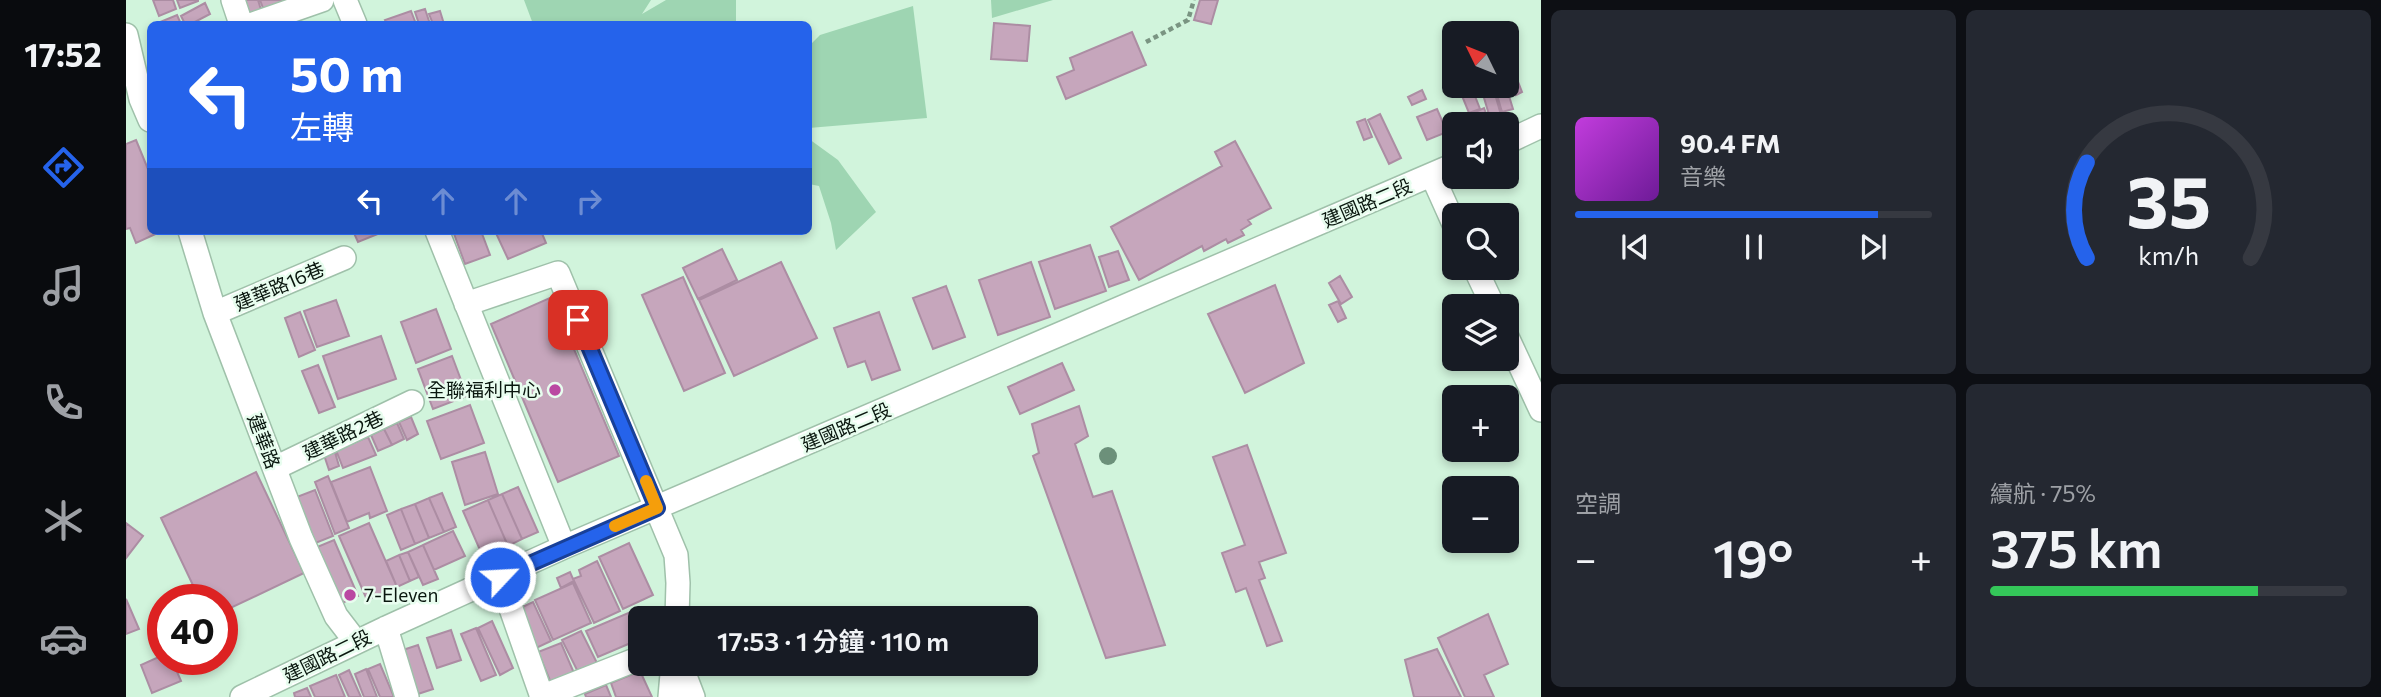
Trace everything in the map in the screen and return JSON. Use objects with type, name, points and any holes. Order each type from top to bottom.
[{"type":"street","points":[[233,0],[240,21]]},
{"type":"street","points":[[262,21],[322,0]]},
{"type":"street","points":[[345,0],[354,21]]},
{"type":"street","points":[[126,35],[134,103],[147,117]]},
{"type":"street","points":[[1519,137],[1541,127]]},
{"type":"street","name":"建國路二段","points":[[242,697],[274,690],[356,642],[564,547],[1442,171]]},
{"type":"street","points":[[1432,176],[1444,203]]},
{"type":"street","name":"建華路","points":[[191,235],[215,313],[301,538],[336,616],[356,642]]},
{"type":"street","points":[[439,235],[564,547]]},
{"type":"street","name":"建華路16巷","points":[[215,313],[344,258]]},
{"type":"street","points":[[466,304],[558,273],[676,555],[677,606]]},
{"type":"street","points":[[1519,363],[1541,410]]},
{"type":"street","name":"建華路2巷","points":[[275,468],[412,402]]},
{"type":"street","points":[[500,577],[542,697],[628,663]]},
{"type":"street","points":[[386,628],[407,697]]},
{"type":"street","points":[[670,697],[672,676]]},
{"type":"street","points":[[685,676],[692,697]]},
{"type":"path","points":[[1146,42],[1188,20],[1194,0]]},
{"type":"green space","points":[[524,0],[651,0],[642,14],[666,0],[736,0],[736,21],[532,21]]},
{"type":"green space","points":[[991,0],[1053,0],[992,18]]},
{"type":"green space","points":[[913,6],[927,118],[812,128],[812,43],[820,35]]},
{"type":"green space","points":[[812,141],[838,160],[876,212],[836,250],[831,223],[819,186],[812,185]]},
{"type":"building","points":[[153,0],[173,0],[176,9],[159,16]]},
{"type":"building","points":[[177,0],[198,0],[198,1],[180,8]]},
{"type":"building","points":[[242,0],[258,0],[262,13],[247,18]]},
{"type":"building","points":[[260,0],[287,0],[289,8],[266,16]]},
{"type":"building","points":[[1200,0],[1218,0],[1211,24],[1194,20]]},
{"type":"building","points":[[205,3],[210,14],[197,21],[184,21],[181,16]]},
{"type":"building","points":[[425,9],[429,21],[418,21],[415,12]]},
{"type":"building","points":[[411,11],[415,21],[386,21]]},
{"type":"building","points":[[440,11],[443,21],[432,21],[429,14]]},
{"type":"building","points":[[177,15],[180,21],[163,21]]},
{"type":"building","points":[[994,23],[1030,26],[1027,61],[991,59]]},
{"type":"building","points":[[1132,32],[1146,65],[1066,99],[1057,77],[1074,70],[1070,58]]},
{"type":"building","points":[[1422,90],[1426,99],[1412,105],[1408,97]]},
{"type":"building","points":[[1463,98],[1476,98],[1480,109],[1469,112]]},
{"type":"building","points":[[1484,98],[1496,98],[1500,112],[1488,112]]},
{"type":"building","points":[[1498,98],[1510,98],[1513,109],[1502,112]]},
{"type":"building","points":[[1437,109],[1442,120],[1442,134],[1427,140],[1417,117]]},
{"type":"building","points":[[1380,114],[1401,158],[1389,164],[1368,120]]},
{"type":"building","points":[[1365,119],[1372,137],[1364,140],[1357,122]]},
{"type":"building","points":[[136,140],[147,167],[147,235],[153,235],[136,243],[130,228],[126,229],[126,144]]},
{"type":"building","points":[[1235,141],[1271,208],[1248,220],[1251,224],[1241,230],[1244,235],[1228,243],[1226,239],[1204,251],[1202,246],[1139,280],[1111,227],[1222,166],[1215,152]]},
{"type":"building","points":[[355,235],[375,235],[358,242]]},
{"type":"building","points":[[454,235],[482,235],[490,255],[465,264]]},
{"type":"building","points":[[497,235],[543,235],[546,243],[508,259]]},
{"type":"building","points":[[1090,245],[1106,291],[1055,309],[1039,262]]},
{"type":"building","points":[[722,249],[737,280],[698,299],[683,268]]},
{"type":"building","points":[[1118,251],[1129,280],[1109,287],[1099,257]]},
{"type":"building","points":[[781,262],[817,338],[734,376],[699,300]]},
{"type":"building","points":[[1031,262],[1050,317],[998,335],[979,280]]},
{"type":"building","points":[[1340,276],[1352,297],[1341,304],[1329,283]]},
{"type":"building","points":[[683,277],[725,373],[684,391],[642,295]]},
{"type":"building","points":[[1275,285],[1304,363],[1245,393],[1208,314]]},
{"type":"building","points":[[946,286],[965,337],[933,349],[913,298]]},
{"type":"building","name":"全聯福利中心","points":[[552,297],[619,456],[558,482],[491,324]]},
{"type":"building","points":[[336,300],[349,336],[317,347],[304,311]]},
{"type":"building","points":[[1338,301],[1346,318],[1338,322],[1329,305]]},
{"type":"building","points":[[436,309],[451,349],[416,363],[401,322]]},
{"type":"building","points":[[300,312],[315,350],[299,357],[285,318]]},
{"type":"building","points":[[879,312],[900,370],[872,380],[865,361],[848,367],[834,328]]},
{"type":"building","points":[[381,336],[396,379],[338,399],[323,356]]},
{"type":"building","points":[[452,356],[467,396],[433,409],[418,369]]},
{"type":"building","points":[[1062,363],[1074,390],[1020,414],[1008,387]]},
{"type":"building","points":[[318,365],[335,407],[319,413],[302,371]]},
{"type":"building","points":[[470,405],[484,443],[441,459],[427,421]]},
{"type":"building","points":[[1079,406],[1088,436],[1075,444],[1093,497],[1112,491],[1165,645],[1106,658],[1033,456],[1039,453],[1032,424]]},
{"type":"building","points":[[411,417],[418,434],[407,440],[399,422]]},
{"type":"building","points":[[397,423],[404,439],[392,445],[384,429]]},
{"type":"building","points":[[384,429],[392,445],[378,451],[371,435]]},
{"type":"building","points":[[368,437],[376,455],[343,468],[336,450]]},
{"type":"building","points":[[1247,445],[1286,553],[1259,562],[1265,578],[1259,580],[1282,641],[1267,646],[1246,588],[1236,592],[1222,553],[1245,545],[1213,457]]},
{"type":"building","points":[[334,449],[339,466],[329,470],[323,452]]},
{"type":"building","points":[[485,452],[498,494],[465,505],[452,462]]},
{"type":"building","points":[[370,467],[387,511],[370,518],[369,513],[347,522],[331,482]]},
{"type":"building","points":[[256,472],[304,573],[238,604],[238,584],[192,584],[161,518]]},
{"type":"building","points":[[328,476],[349,528],[335,534],[315,482]]},
{"type":"building","points":[[518,487],[538,532],[522,539],[502,494]]},
{"type":"building","points":[[315,490],[333,536],[308,546],[289,500]]},
{"type":"building","points":[[442,493],[456,527],[444,532],[429,498]]},
{"type":"building","points":[[502,494],[522,539],[508,546],[488,500]]},
{"type":"building","points":[[429,498],[444,532],[429,538],[415,504]]},
{"type":"building","points":[[488,500],[508,546],[483,557],[463,511]]},
{"type":"building","points":[[415,504],[429,538],[415,544],[401,509]]},
{"type":"building","points":[[401,509],[415,544],[401,550],[387,515]]},
{"type":"building","points":[[126,523],[143,536],[126,558]]},
{"type":"building","points":[[369,523],[397,587],[367,600],[339,536]]},
{"type":"building","points":[[453,531],[465,556],[434,570],[423,545]]},
{"type":"building","points":[[334,540],[358,596],[335,606],[310,550]]},
{"type":"building","points":[[629,543],[653,595],[623,609],[599,557]]},
{"type":"building","points":[[423,545],[438,579],[423,585],[408,552]]},
{"type":"building","points":[[408,552],[419,577],[410,581],[399,555]]},
{"type":"building","points":[[399,555],[410,581],[397,587],[386,561]]},
{"type":"building","points":[[597,561],[620,611],[594,623],[574,581],[561,588],[557,578],[570,572],[573,579],[581,576],[579,570]]},
{"type":"building","points":[[573,583],[591,623],[553,640],[535,600]]},
{"type":"building","points":[[126,599],[139,629],[126,634]]},
{"type":"building","points":[[533,602],[551,641],[532,650],[514,611]]},
{"type":"building","points":[[628,613],[628,644],[598,657],[586,631]]},
{"type":"building","points":[[1488,614],[1508,664],[1484,675],[1494,697],[1465,697],[1438,638]]},
{"type":"building","points":[[492,621],[513,668],[500,675],[478,628]]},
{"type":"building","points":[[476,628],[496,675],[481,681],[461,634]]},
{"type":"building","points":[[451,630],[461,660],[437,668],[427,638]]},
{"type":"building","points":[[581,631],[597,663],[578,672],[562,640]]},
{"type":"building","points":[[561,643],[574,673],[551,683],[538,652]]},
{"type":"building","points":[[418,645],[433,689],[418,694],[403,650]]},
{"type":"building","points":[[1437,649],[1461,697],[1414,697],[1405,660]]},
{"type":"building","points":[[147,662],[147,675],[178,675],[181,681],[152,693],[141,665]]},
{"type":"building","points":[[380,664],[394,697],[380,697],[368,669]]},
{"type":"building","points":[[366,669],[377,697],[364,697],[355,674]]},
{"type":"building","points":[[349,670],[361,697],[349,697],[339,675]]},
{"type":"building","points":[[336,675],[345,697],[315,697],[310,686]]},
{"type":"building","points":[[628,676],[642,676],[652,697],[616,697],[611,683]]},
{"type":"building","points":[[606,685],[611,697],[586,697],[585,694]]},
{"type":"building","points":[[307,688],[311,697],[295,697],[294,693]]},
{"type":"slow traffic","points":[[615,526],[657,508],[646,481]]},
{"type":"place","name":"全聯福利中心","points":[[555,390]]},
{"type":"place","name":"7-Eleven","points":[[350,595]]},
{"type":"route","points":[[500,577],[657,508],[578,320]]}]
